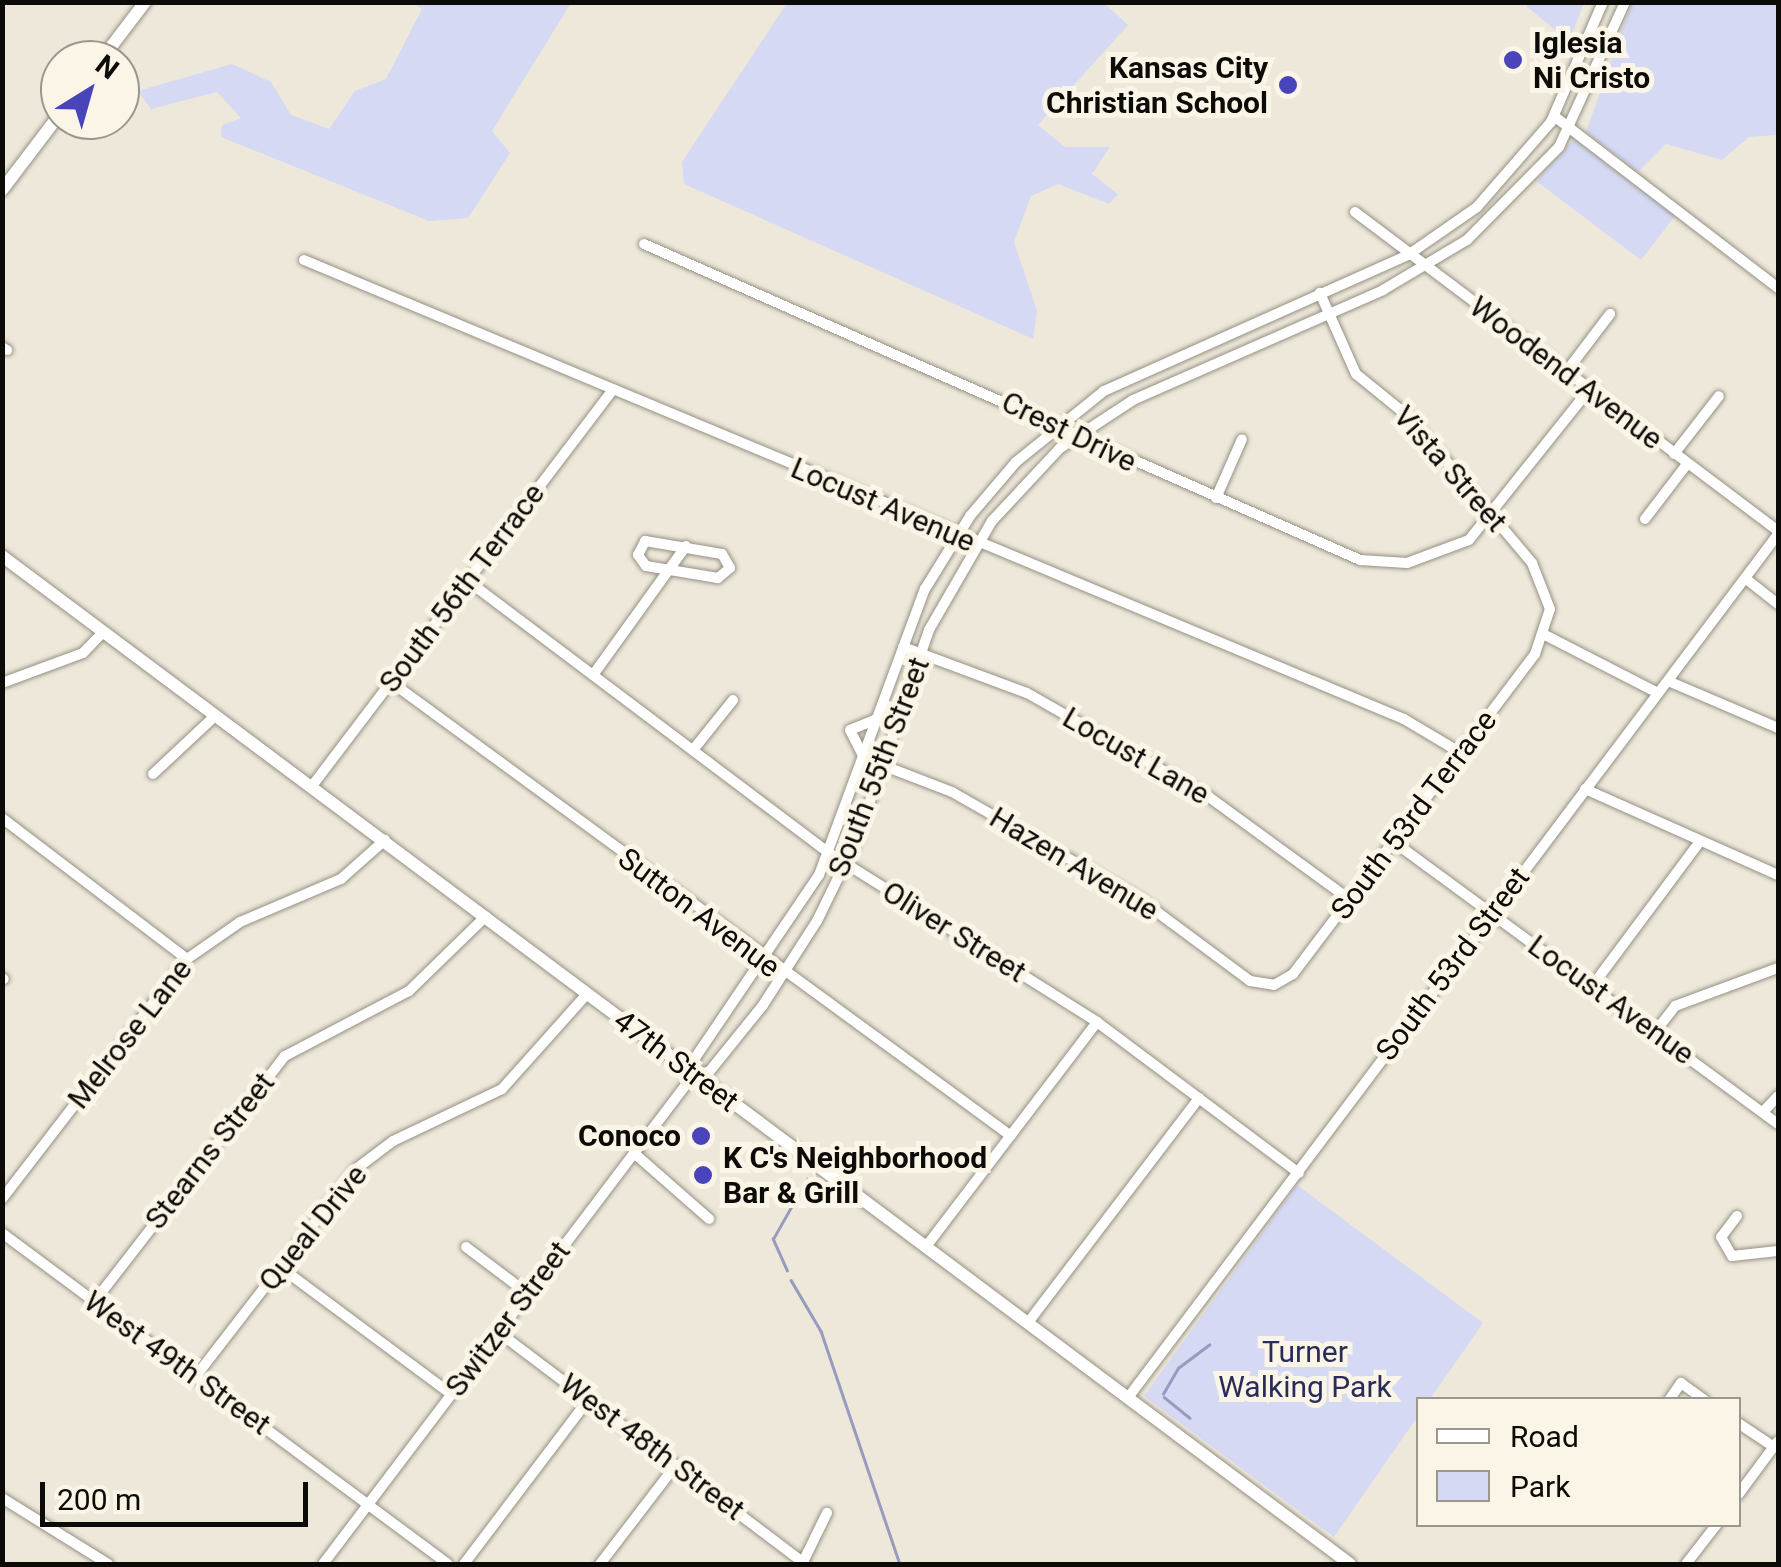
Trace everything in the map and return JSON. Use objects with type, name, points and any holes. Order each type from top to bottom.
[{"type":"main road","points":[[116,40],[145,2]]},
{"type":"main road","points":[[2,190],[40,140]]},
{"type":"main road","name":"47th Street","points":[[2,556],[1030,1320],[1347,1564]]},
{"type":"street","name":"South 55th Street","points":[[1603,2],[1554,116],[1499,188],[1408,254],[1134,373],[1061,422],[958,536],[903,648],[829,852],[766,965],[695,1058],[694,1074],[709,1072],[784,976],[846,864],[922,653],[976,544],[1078,435],[1133,400],[1426,268],[1510,203],[1571,129],[1625,2]]},
{"type":"street","points":[[1554,116],[1778,288]]},
{"type":"street","name":"Woodend Avenue","points":[[1355,212],[1778,533]]},
{"type":"street","name":"Crest Drive","points":[[644,244],[1061,422],[1078,435],[1216,498],[1382,563],[1451,551],[1493,518],[1588,390]]},
{"type":"street","name":"Locust Avenue","points":[[304,260],[976,544],[1404,719],[1461,752]]},
{"type":"street","name":"Vista Street","points":[[1320,294],[1356,374],[1409,417],[1546,588],[1545,635]]},
{"type":"street","points":[[1566,372],[1610,314]]},
{"type":"street","name":"South 56th Terrace","points":[[312,786],[612,390]]},
{"type":"street","points":[[1674,454],[1719,396]]},
{"type":"street","points":[[1216,498],[1242,438]]},
{"type":"street","points":[[1646,519],[1686,464]]},
{"type":"street","name":"South 53rd Street","points":[[1130,1396],[1778,533]]},
{"type":"street","points":[[650,540],[686,546],[729,560],[726,576],[670,570],[642,564],[640,548],[650,540]]},
{"type":"street","points":[[593,674],[686,546]]},
{"type":"street","points":[[1746,578],[1778,604]]},
{"type":"street","name":"Oliver Street","points":[[468,581],[829,852],[1097,1022],[1299,1173]]},
{"type":"street","points":[[2,683],[83,653],[103,632]]},
{"type":"street","points":[[1545,635],[1658,693]]},
{"type":"street","name":"South 53rd Terrace","points":[[1274,986],[1350,900],[1545,635]]},
{"type":"street","name":"Locust Lane","points":[[903,648],[1073,718],[1208,797],[1350,900]]},
{"type":"street","points":[[1668,680],[1778,728]]},
{"type":"street","name":"Sutton Avenue","points":[[392,682],[766,965],[1012,1136]]},
{"type":"street","points":[[694,750],[732,700]]},
{"type":"street","points":[[153,774],[215,716]]},
{"type":"street","points":[[864,758],[850,730],[877,719]]},
{"type":"street","name":"Hazen Avenue","points":[[864,758],[952,792],[1141,900],[1250,981],[1274,986]]},
{"type":"street","points":[[1585,788],[1778,875]]},
{"type":"street","points":[[2,818],[187,959]]},
{"type":"street","name":"Melrose Lane","points":[[2,1199],[187,959],[240,922],[341,879],[385,840]]},
{"type":"street","name":"Locust Avenue","points":[[1394,842],[1778,1124]]},
{"type":"street","points":[[1592,985],[1699,842]]},
{"type":"street","name":"Stearns Street","points":[[94,1302],[285,1056],[409,991],[486,916]]},
{"type":"street","points":[[1655,1032],[1676,1006],[1778,968]]},
{"type":"street","name":"Queal Drive","points":[[196,1376],[366,1161],[502,1089],[587,994]]},
{"type":"street","points":[[928,1244],[1097,1022]]},
{"type":"street","name":"Switzer Street","points":[[323,1564],[694,1074]]},
{"type":"street","points":[[1763,1112],[1778,1096]]},
{"type":"street","points":[[1030,1320],[1199,1098]]},
{"type":"street","points":[[634,1152],[709,1219]]},
{"type":"street","points":[[1737,1216],[1721,1237],[1732,1256],[1778,1252]]},
{"type":"street","name":"West 49th Street","points":[[2,1233],[448,1564]]},
{"type":"street","points":[[466,1246],[527,1292]]},
{"type":"street","points":[[280,1267],[451,1394]]},
{"type":"street","name":"West 48th Street","points":[[498,1331],[803,1564]]},
{"type":"street","points":[[1671,1397],[1681,1384],[1700,1397]]},
{"type":"street","points":[[464,1564],[589,1399]]},
{"type":"street","points":[[1741,1425],[1776,1444],[1741,1491]]},
{"type":"street","points":[[600,1564],[676,1464]]},
{"type":"street","points":[[2,1498],[108,1564]]},
{"type":"street","points":[[803,1564],[827,1512]]},
{"type":"street","points":[[1686,1564],[1714,1527]]},
{"type":"green space","points":[[1632,2],[1778,3],[1778,135],[1749,137],[1722,160],[1666,144],[1638,172],[1586,132]]},
{"type":"green space","points":[[413,3],[571,3],[492,131],[510,153],[468,218],[429,221],[221,137],[222,125],[241,118],[217,92],[151,109],[140,94],[140,90],[232,64],[271,82],[291,115],[329,129],[355,91],[386,79],[422,9]]},
{"type":"green space","points":[[787,3],[1104,3],[1128,25],[1038,125],[1065,147],[1110,147],[1092,174],[1118,194],[1109,204],[1058,184],[1031,196],[1014,242],[1037,311],[1033,339],[684,184],[682,162]]},
{"type":"green space","points":[[1527,3],[1584,3],[1569,41]]},
{"type":"green space","points":[[1574,139],[1675,216],[1641,260],[1536,181]]},
{"type":"green space","name":"Turner Walking Park","points":[[1297,1185],[1483,1323],[1431,1397],[1416,1397],[1416,1419],[1334,1537],[1144,1396]]},
{"type":"waterway","points":[[787,1271],[773,1239],[807,1179]]},
{"type":"waterway","points":[[791,1280],[821,1331],[900,1564]]},
{"type":"waterway","points":[[1163,1394],[1178,1368],[1209,1345]]},
{"type":"waterway","points":[[1164,1397],[1190,1418]]},
{"type":"place","name":"Iglesia Ni Cristo","points":[[1513,60]]},
{"type":"place","name":"Kansas City Christian School","points":[[1288,85]]},
{"type":"place","name":"Conoco","points":[[701,1136]]},
{"type":"place","name":"K C's Neighborhood Bar & Grill","points":[[703,1175]]}]
